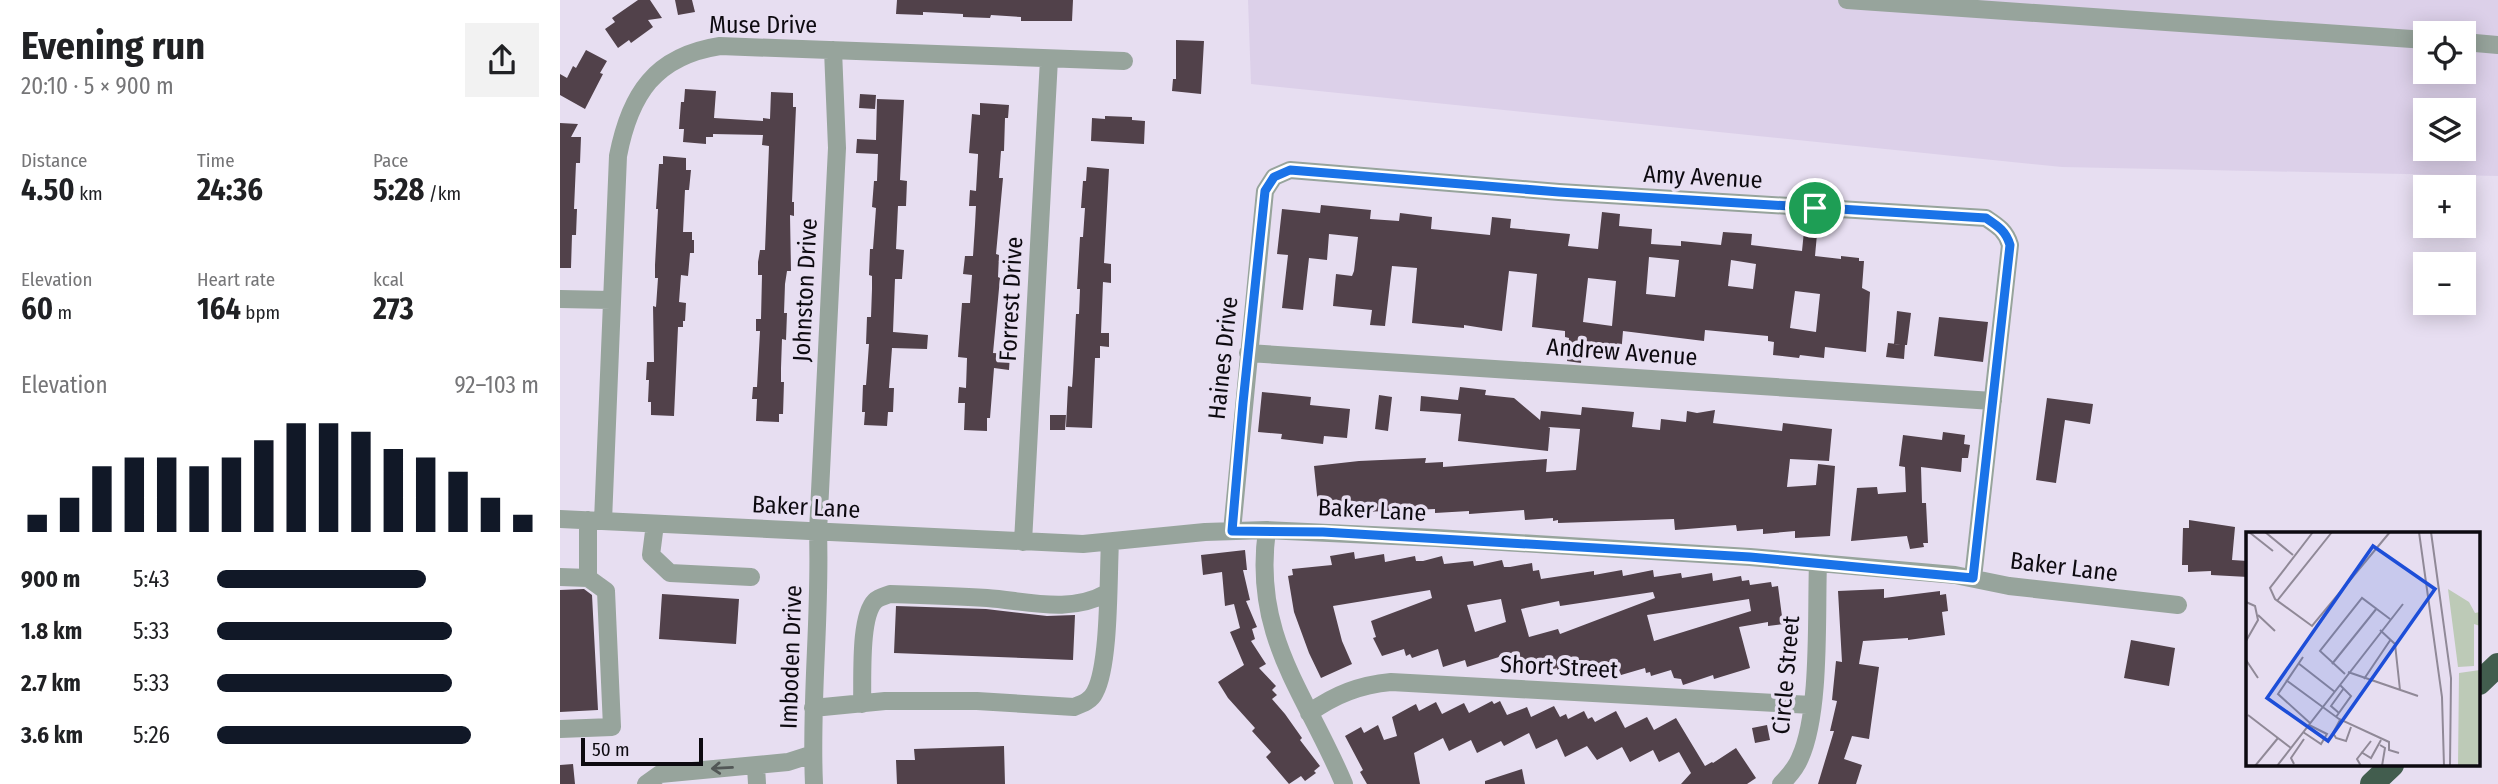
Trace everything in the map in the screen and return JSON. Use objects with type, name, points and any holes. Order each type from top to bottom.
[{"type":"highway","points":[[2480,683],[2498,665]]},
{"type":"highway","points":[[2372,784],[2391,766]]},
{"type":"street","points":[[1847,0],[2413,39]]},
{"type":"street","points":[[2476,43],[2498,45]]},
{"type":"street","name":"Muse Drive","points":[[588,578],[595,521],[611,300],[618,156],[622,132],[630,110],[650,79],[682,56],[710,48],[1124,61]]},
{"type":"street","name":"Johnston Drive","points":[[818,532],[837,148],[833,50]]},
{"type":"street","name":"Forrest Drive","points":[[1023,542],[1049,59]]},
{"type":"street","name":"Amy Avenue","points":[[1265,191],[1274,177],[1290,170],[1559,192],[1986,218],[2001,228],[2010,245],[1973,578]]},
{"type":"street","name":"Haines Drive","points":[[1232,531],[1265,191]]},
{"type":"street","points":[[560,299],[611,300]]},
{"type":"street","name":"Andrew Avenue","points":[[1248,353],[1993,401]]},
{"type":"street","name":"Baker Lane","points":[[560,519],[1083,544],[1268,530],[1436,538],[1818,563],[1973,578],[2009,586],[2178,606]]},
{"type":"street","points":[[655,524],[651,555],[670,573],[751,577]]},
{"type":"street","points":[[1268,530],[1264,583],[1274,636],[1287,669],[1329,748],[1344,784]]},
{"type":"street","name":"Imboden Drive","points":[[814,784],[813,708],[819,576],[818,532]]},
{"type":"street","points":[[813,708],[976,701],[1074,707],[1087,702],[1095,694],[1102,673],[1110,542]]},
{"type":"street","name":"Circle Street","points":[[1780,784],[1800,759],[1812,705],[1818,563]]},
{"type":"street","points":[[560,578],[588,578],[606,591],[612,727],[560,729]]},
{"type":"street","points":[[862,704],[866,619],[873,603],[881,597],[890,594],[945,596],[1067,606],[1091,602],[1107,593]]},
{"type":"street","name":"Short Street","points":[[1310,713],[1347,691],[1369,684],[1391,682],[1812,705]]},
{"type":"street","points":[[646,784],[660,774],[683,770],[756,775],[813,754]]},
{"type":"shaded area","points":[[1248,0],[2498,0],[2498,176],[2062,167],[1251,84]]},
{"type":"building","points":[[638,0],[650,0],[662,18],[648,20],[653,27],[631,43],[629,40],[618,48],[605,29],[615,22],[612,18]]},
{"type":"building","points":[[675,0],[692,0],[695,12],[678,15]]},
{"type":"building","points":[[897,0],[1073,0],[1072,21],[1021,21],[1021,17],[963,17],[963,14],[923,12],[923,15],[896,14]]},
{"type":"building","points":[[1176,40],[1204,41],[1201,94],[1172,91],[1173,79],[1176,79]]},
{"type":"building","points":[[586,50],[607,61],[585,109],[560,95],[560,74],[567,78]]},
{"type":"building","points":[[685,89],[716,91],[714,118],[763,121],[763,118],[770,119],[771,92],[793,93],[793,107],[796,107],[792,202],[794,216],[790,215],[791,271],[787,271],[785,284],[786,340],[782,339],[781,368],[781,382],[784,382],[783,414],[779,414],[779,422],[756,421],[757,399],[752,399],[753,387],[757,387],[760,331],[756,331],[756,319],[761,319],[762,275],[758,275],[758,262],[760,250],[765,250],[769,146],[762,145],[763,135],[713,134],[713,137],[706,137],[706,144],[683,142],[684,129],[679,129]]},
{"type":"building","points":[[860,94],[876,95],[875,109],[859,108]]},
{"type":"building","points":[[877,99],[904,100],[900,180],[907,181],[906,206],[898,206],[896,249],[904,250],[902,279],[895,279],[893,332],[928,335],[927,349],[892,348],[889,388],[894,388],[893,412],[888,412],[887,426],[864,425],[865,412],[862,412],[869,344],[866,344],[867,317],[871,317],[870,249],[873,249],[876,208],[872,207],[878,154],[856,153],[857,139],[876,140]]},
{"type":"building","points":[[980,103],[1009,105],[1008,118],[1005,118],[1004,151],[1001,151],[999,178],[1003,178],[996,254],[999,255],[1000,278],[993,353],[1010,354],[1009,370],[994,368],[987,431],[964,430],[965,403],[958,403],[959,387],[966,388],[967,358],[958,357],[962,303],[970,303],[972,275],[963,274],[965,256],[973,256],[976,206],[969,206],[970,190],[976,191],[978,154],[969,153],[972,114],[980,115]]},
{"type":"building","points":[[1105,116],[1132,117],[1132,120],[1145,121],[1144,144],[1091,141],[1092,118],[1105,119]]},
{"type":"building","points":[[560,123],[578,124],[571,137],[581,137],[580,163],[576,163],[576,235],[572,235],[571,268],[560,268]]},
{"type":"building","points":[[663,156],[686,158],[686,170],[691,170],[689,190],[685,190],[683,232],[692,232],[694,240],[694,253],[690,253],[688,276],[681,275],[679,302],[686,303],[683,327],[678,327],[674,416],[651,415],[651,402],[648,402],[649,380],[646,380],[647,362],[654,362],[653,306],[656,307],[658,278],[655,278],[656,209],[659,164],[663,164]]},
{"type":"building","points":[[1087,167],[1109,169],[1104,263],[1111,264],[1111,283],[1103,282],[1101,333],[1109,333],[1109,347],[1100,346],[1100,358],[1095,358],[1092,428],[1066,427],[1068,386],[1072,387],[1076,314],[1079,314],[1080,289],[1077,289],[1080,237],[1083,237],[1085,208],[1081,208]]},
{"type":"building","points":[[1321,205],[1371,210],[1370,219],[1399,221],[1400,213],[1432,217],[1431,229],[1490,235],[1492,217],[1511,219],[1510,228],[1570,234],[1568,246],[1598,249],[1602,212],[1620,214],[1619,226],[1652,229],[1651,244],[1681,246],[1681,241],[1721,245],[1723,232],[1752,234],[1751,245],[1802,251],[1805,221],[1818,223],[1815,256],[1841,259],[1841,256],[1864,261],[1862,288],[1870,292],[1866,352],[1825,347],[1824,358],[1800,355],[1799,358],[1773,355],[1774,342],[1768,341],[1768,336],[1705,330],[1704,341],[1623,331],[1621,354],[1582,351],[1581,363],[1567,361],[1569,338],[1565,337],[1565,331],[1532,327],[1537,274],[1509,271],[1502,331],[1464,325],[1464,328],[1412,323],[1417,268],[1392,266],[1385,326],[1370,325],[1372,310],[1333,306],[1336,274],[1352,276],[1358,237],[1329,234],[1327,260],[1309,258],[1303,310],[1282,308],[1288,255],[1277,254],[1282,209],[1320,213]],"holes":[[[1649,257],[1679,260],[1675,297],[1646,294]],[[1731,260],[1756,264],[1753,289],[1728,286]],[[1588,278],[1616,281],[1612,326],[1583,322]],[[1795,291],[1820,294],[1816,332],[1790,328]]]},
{"type":"building","points":[[1897,311],[1911,313],[1907,345],[1894,344]]},
{"type":"building","points":[[1939,317],[1988,322],[1983,362],[1934,356]]},
{"type":"building","points":[[1888,343],[1905,345],[1904,359],[1886,357]]},
{"type":"building","points":[[1460,387],[1486,390],[1485,395],[1514,398],[1540,420],[1541,411],[1581,415],[1582,407],[1634,412],[1632,427],[1660,430],[1661,419],[1686,422],[1687,411],[1697,413],[1715,410],[1713,423],[1782,431],[1783,423],[1832,429],[1829,461],[1790,459],[1787,487],[1816,485],[1818,464],[1835,466],[1830,536],[1795,538],[1795,531],[1763,534],[1763,529],[1737,531],[1736,525],[1675,530],[1674,519],[1558,523],[1558,520],[1553,521],[1553,518],[1525,520],[1524,510],[1469,514],[1469,511],[1435,513],[1435,509],[1362,512],[1358,506],[1350,508],[1349,501],[1318,505],[1314,466],[1426,458],[1425,463],[1443,462],[1443,467],[1547,459],[1546,472],[1576,470],[1580,429],[1548,427],[1548,451],[1458,441],[1461,414],[1420,411],[1421,396],[1458,400]]},
{"type":"building","points":[[1262,392],[1311,397],[1310,405],[1350,409],[1347,438],[1324,436],[1323,444],[1281,439],[1282,434],[1258,432]]},
{"type":"building","points":[[1379,395],[1392,397],[1388,431],[1375,429]]},
{"type":"building","points":[[2047,398],[2093,404],[2090,424],[2065,420],[2056,483],[2036,480]]},
{"type":"building","points":[[1050,415],[1066,415],[1065,430],[1050,430]]},
{"type":"building","points":[[1943,432],[1965,435],[1964,444],[1970,445],[1968,458],[1962,458],[1961,472],[1921,467],[1922,503],[1926,503],[1928,543],[1923,543],[1924,547],[1910,549],[1907,536],[1851,541],[1857,488],[1877,487],[1878,494],[1906,492],[1905,467],[1899,466],[1903,435],[1942,440]]},
{"type":"building","points":[[2189,520],[2235,527],[2232,560],[2246,561],[2246,577],[2211,575],[2211,571],[2188,572],[2188,565],[2182,565],[2183,528],[2189,528]]},
{"type":"building","points":[[1245,550],[1247,570],[1243,570],[1250,600],[1246,601],[1257,627],[1252,629],[1255,639],[1251,641],[1266,664],[1259,668],[1276,686],[1272,690],[1277,695],[1272,699],[1320,766],[1314,771],[1316,773],[1305,781],[1301,776],[1289,784],[1266,757],[1271,752],[1252,731],[1255,728],[1228,698],[1218,682],[1244,665],[1230,632],[1240,628],[1234,604],[1225,606],[1222,572],[1203,575],[1201,555]]},
{"type":"building","points":[[1354,552],[1355,559],[1384,554],[1385,562],[1415,556],[1416,561],[1423,561],[1442,556],[1444,564],[1473,561],[1474,566],[1502,560],[1504,567],[1532,563],[1533,571],[1539,570],[1541,579],[1622,570],[1623,576],[1653,570],[1654,577],[1681,573],[1682,578],[1712,573],[1713,581],[1741,576],[1742,581],[1749,580],[1750,585],[1771,582],[1772,587],[1778,586],[1783,624],[1768,626],[1768,622],[1739,627],[1750,668],[1714,679],[1713,675],[1683,685],[1681,679],[1674,678],[1671,670],[1651,676],[1650,672],[1646,673],[1645,668],[1621,675],[1618,667],[1594,676],[1589,664],[1558,673],[1557,668],[1553,669],[1552,665],[1531,671],[1528,662],[1502,669],[1499,657],[1467,667],[1465,660],[1443,667],[1438,649],[1412,658],[1410,654],[1406,656],[1404,649],[1382,656],[1373,638],[1376,637],[1371,621],[1432,598],[1430,590],[1333,606],[1342,641],[1352,664],[1321,678],[1294,612],[1288,576],[1293,575],[1292,569],[1332,565],[1330,556]],"holes":[[[1653,592],[1655,598],[1560,634],[1558,629],[1529,637],[1521,609],[1559,601],[1560,606]],[[1501,599],[1506,622],[1475,632],[1467,605]],[[1749,599],[1751,611],[1654,641],[1647,615]]]},
{"type":"building","points":[[584,589],[592,595],[598,710],[560,712],[560,590]]},
{"type":"building","points":[[1884,589],[1884,598],[1940,591],[1940,595],[1946,594],[1948,611],[1942,612],[1945,635],[1908,640],[1863,641],[1859,664],[1879,667],[1869,739],[1852,736],[1844,759],[1862,765],[1856,784],[1818,784],[1834,731],[1830,731],[1837,701],[1832,700],[1836,661],[1842,662],[1838,591]]},
{"type":"building","points":[[662,594],[739,599],[736,644],[659,639]]},
{"type":"building","points":[[896,606],[986,609],[1047,616],[1075,615],[1073,660],[894,653]]},
{"type":"building","points":[[2131,640],[2175,648],[2169,686],[2124,678]]},
{"type":"building","points":[[1492,701],[1494,704],[1500,701],[1507,715],[1527,707],[1531,717],[1554,706],[1560,717],[1566,714],[1568,719],[1584,711],[1588,719],[1592,717],[1595,722],[1616,711],[1625,728],[1647,717],[1654,730],[1676,718],[1705,766],[1736,748],[1756,778],[1747,784],[1681,784],[1691,773],[1679,752],[1659,762],[1653,750],[1630,762],[1622,747],[1597,760],[1587,746],[1565,757],[1557,739],[1536,749],[1529,733],[1504,746],[1501,741],[1477,753],[1471,740],[1449,751],[1443,738],[1414,753],[1420,784],[1367,784],[1360,772],[1363,770],[1345,736],[1361,727],[1364,733],[1378,725],[1384,740],[1397,736],[1392,717],[1416,704],[1419,711],[1436,702],[1442,714],[1464,703],[1469,713]]},
{"type":"building","points":[[1767,725],[1770,740],[1755,743],[1752,728]]},
{"type":"building","points":[[1004,746],[1005,784],[897,784],[896,760],[915,760],[914,749]]},
{"type":"building","points":[[573,764],[575,784],[560,784],[560,765]]},
{"type":"building","points":[[1522,769],[1525,784],[1485,784],[1485,781]]},
{"type":"route","points":[[1290,170],[1559,192],[1815,208],[1986,218],[2001,228],[2007,236],[2010,245],[1973,578],[1750,557],[1323,532],[1232,531],[1265,191],[1274,177],[1282,172],[1290,170]]}]
